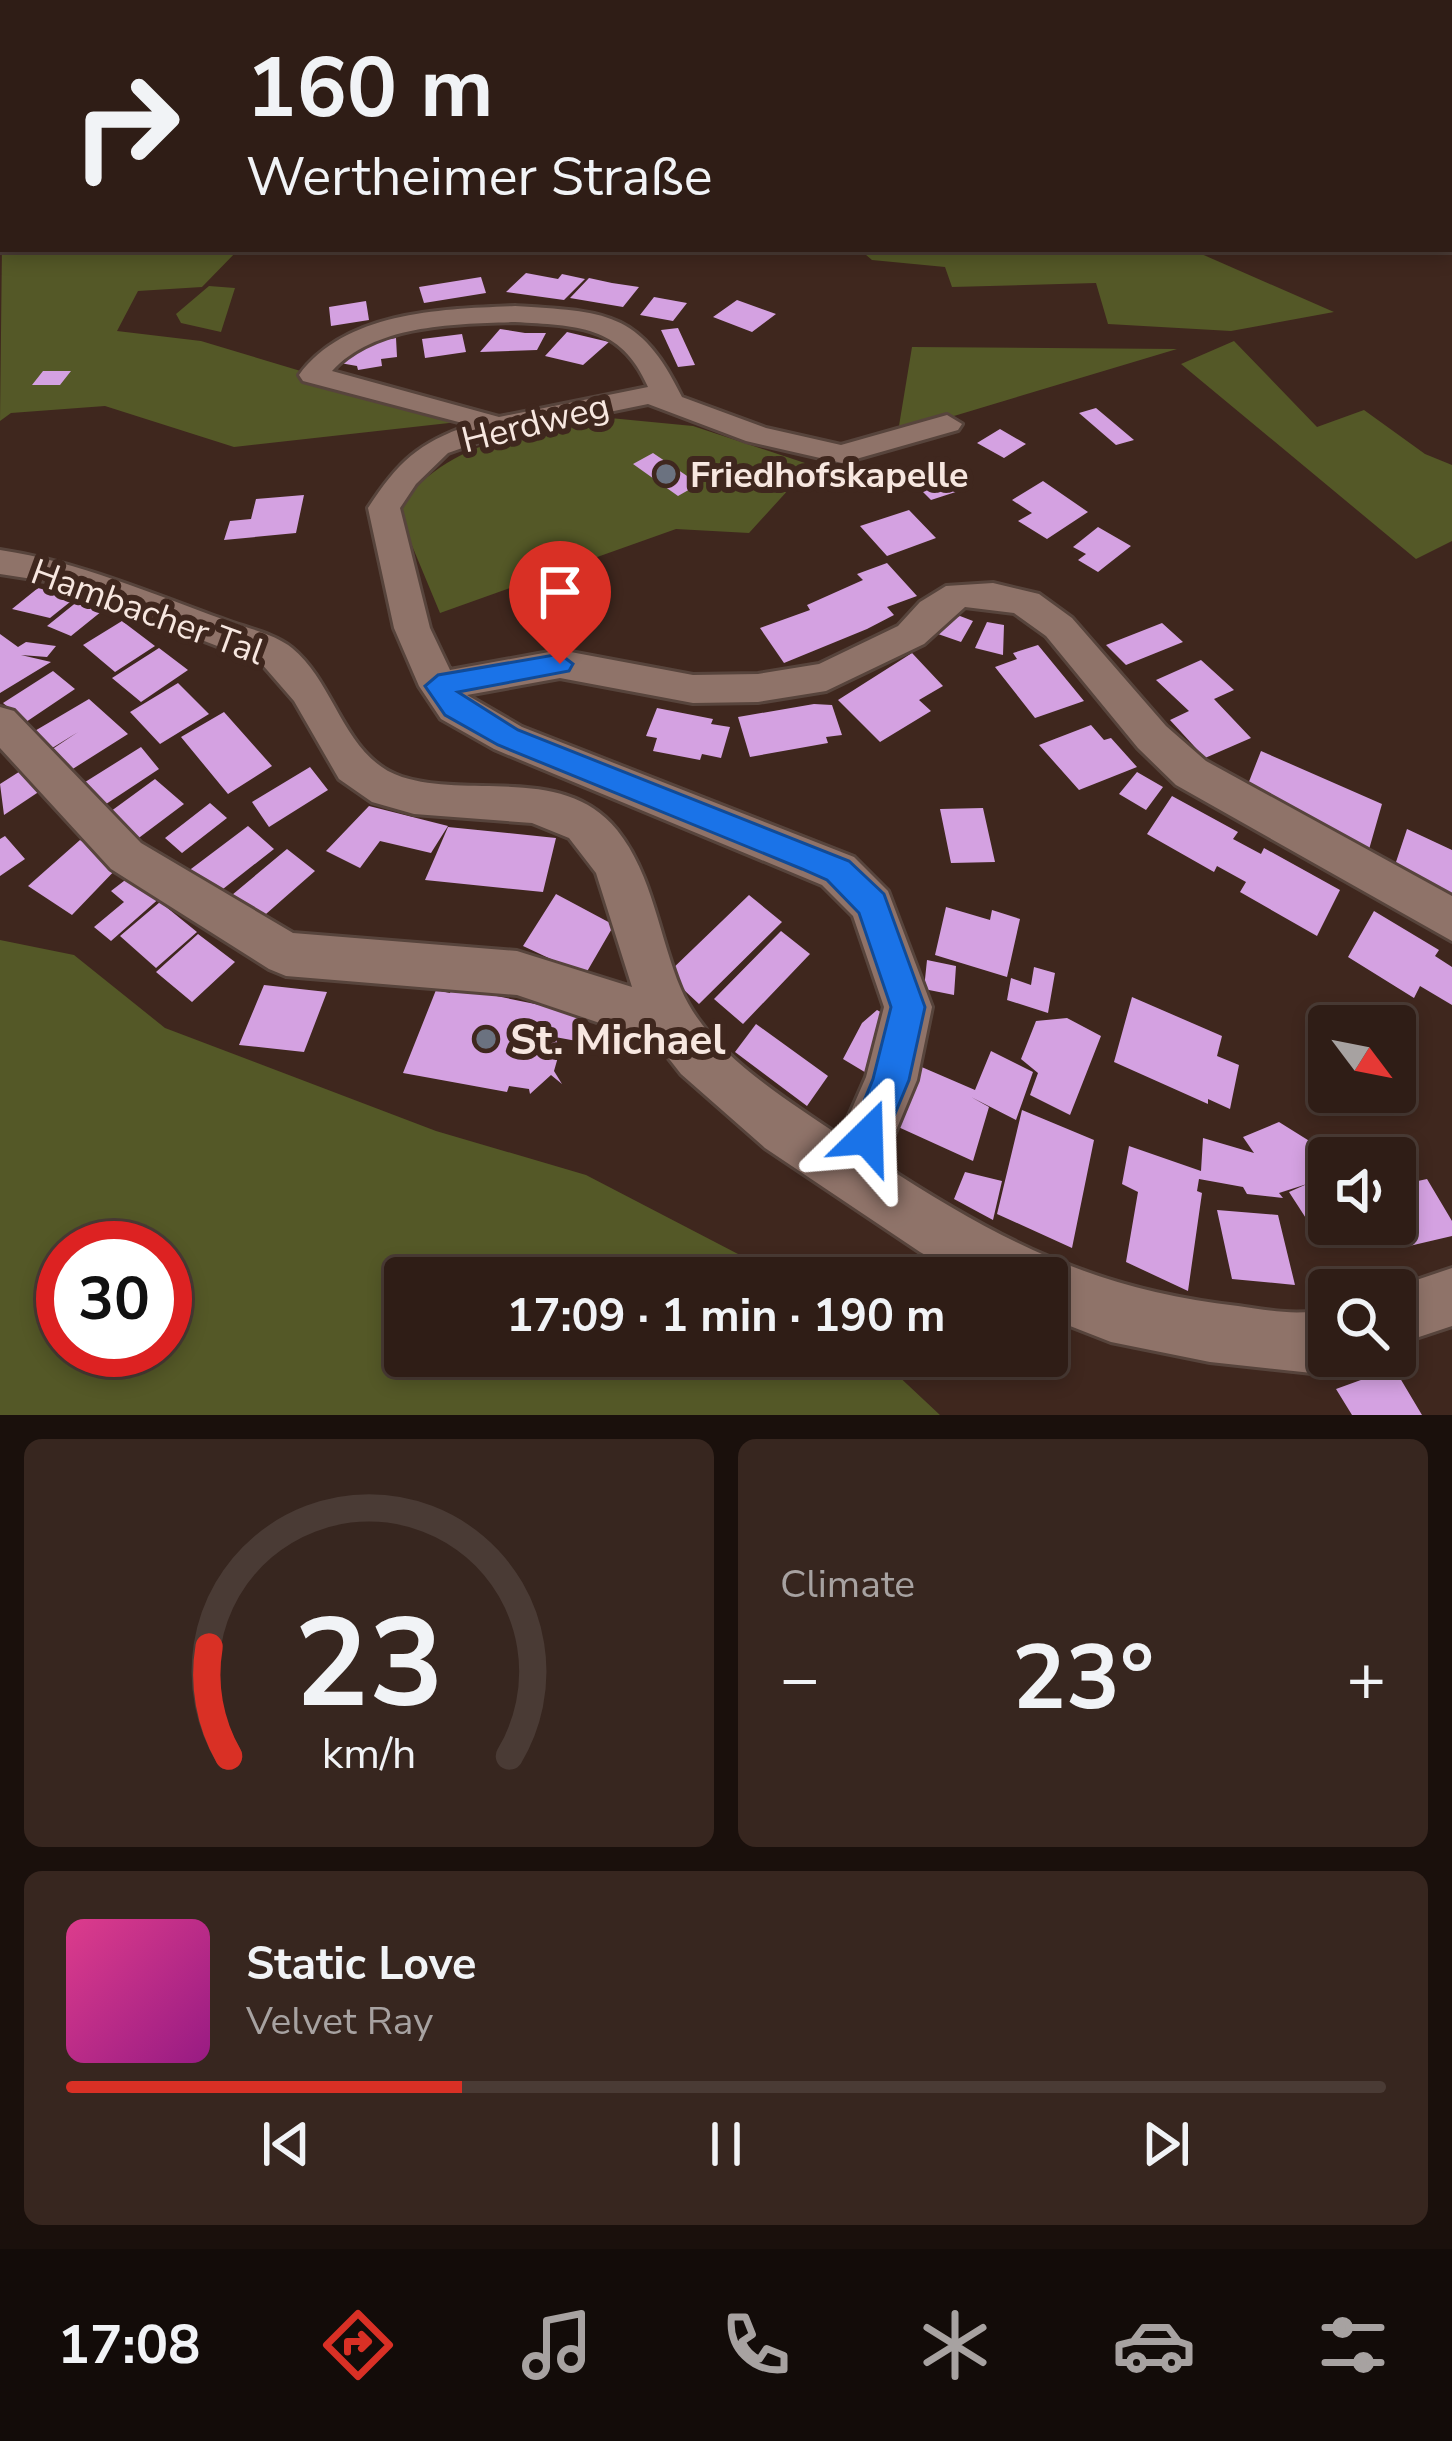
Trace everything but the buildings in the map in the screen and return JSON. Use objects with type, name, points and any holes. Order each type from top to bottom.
[{"type":"street","points":[[494,427],[481,419],[313,375],[320,360],[342,345],[376,334],[457,314],[520,314],[580,320],[632,339],[670,402]]},
{"type":"street","name":"Herdweg","points":[[850,1175],[891,1080],[908,1007],[872,904],[838,871],[508,738],[455,708],[438,686],[412,628],[384,508],[405,478],[437,447],[494,427],[650,395],[757,435],[842,454],[946,424]]},
{"type":"street","name":"Hambacher Tal","points":[[0,562],[58,571],[274,652],[300,679],[347,761],[368,780],[404,794],[544,807],[585,826],[606,850],[672,1023],[726,1082],[850,1175],[990,1257]]},
{"type":"street","points":[[438,686],[560,664],[693,689],[758,688],[826,677],[911,635],[933,611],[958,595],[993,595],[1026,603],[1059,627],[1152,737],[1191,773],[1452,920]]},
{"type":"street","name":"Hambacher Tal","points":[[0,722],[126,856],[286,955],[518,973],[672,1023]]},
{"type":"street","points":[[1416,1309],[1452,1297]]},
{"type":"street","points":[[1068,1298],[1191,1333],[1308,1343]]},
{"type":"green space","points":[[2,252],[236,252],[202,287],[138,291],[117,331],[201,341],[467,421],[234,447],[105,406],[11,413],[0,421]]},
{"type":"green space","points":[[863,252],[1197,252],[1334,312],[1231,331],[1108,324],[1096,283],[952,287],[945,267],[872,260]]},
{"type":"green space","points":[[209,286],[235,288],[221,332],[181,323],[176,314]]},
{"type":"green space","points":[[1234,341],[1317,427],[1364,410],[1425,454],[1452,465],[1452,541],[1416,559],[1181,364]]},
{"type":"green space","points":[[912,347],[1177,349],[944,419],[897,438]]},
{"type":"green space","points":[[610,418],[693,426],[811,465],[749,533],[676,529],[440,613],[398,512],[416,488],[463,454],[491,443]]},
{"type":"green space","points":[[0,940],[74,955],[165,1028],[436,1131],[586,1175],[744,1257],[384,1257],[384,1377],[899,1377],[940,1415],[0,1415]]},
{"type":"place","name":"Friedhofskapelle","points":[[666,474]]},
{"type":"place","name":"St. Michael","points":[[486,1039]]},
{"type":"route","points":[[560,664],[438,686],[455,708],[508,738],[620,780],[730,829],[789,848],[838,871],[872,904],[908,1007],[891,1080],[867,1137]]}]
